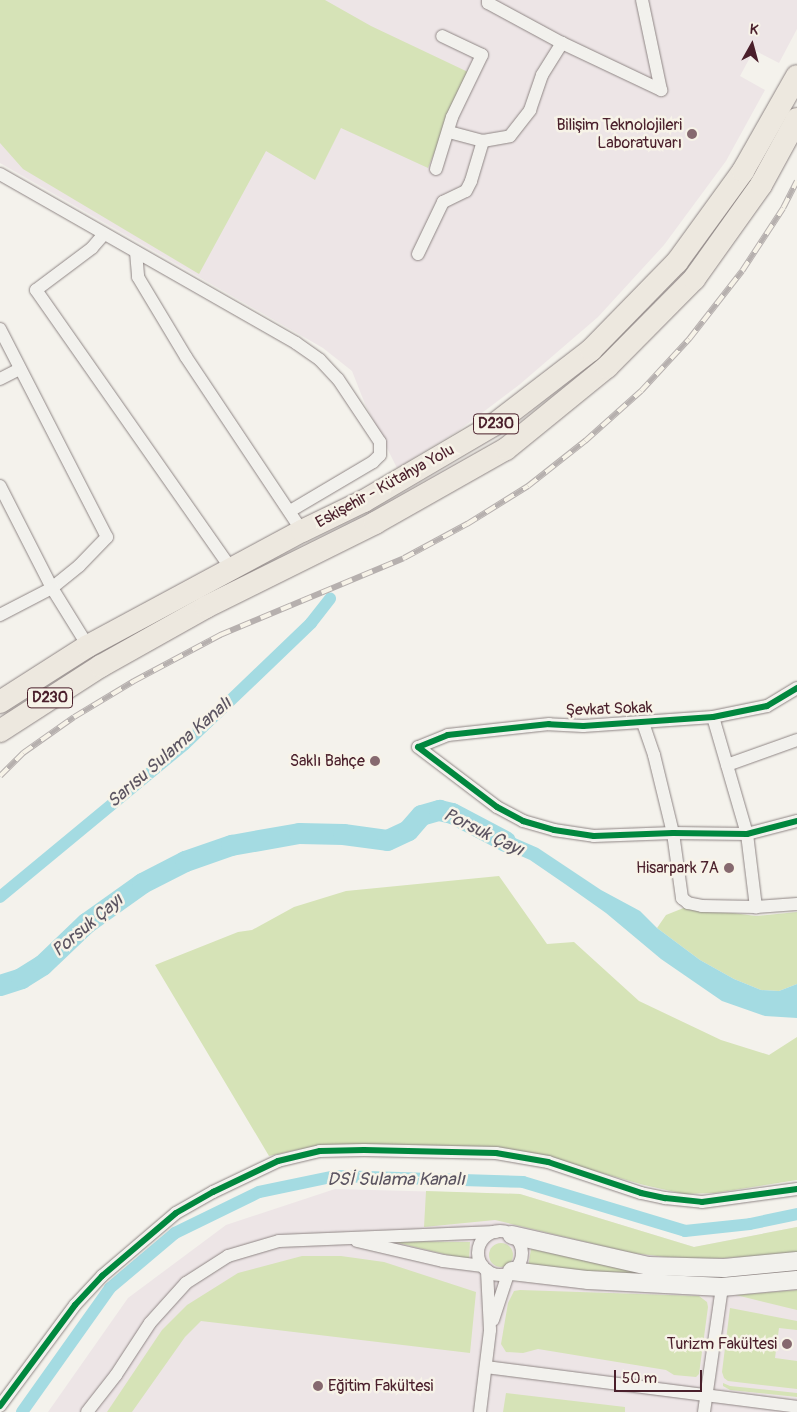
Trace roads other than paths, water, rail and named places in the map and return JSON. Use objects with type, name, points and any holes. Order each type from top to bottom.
[{"type":"highway","name":"Eskişehir - Kütahya Yolu","points":[[0,702],[88,646],[302,531],[364,501],[495,424],[591,350],[677,262],[743,171],[797,76]]},
{"type":"highway","name":"Eskişehir - Kütahya Yolu","points":[[0,731],[101,666],[206,608],[375,523],[506,449],[607,367],[694,279],[761,186],[797,119]]},
{"type":"highway","points":[[88,646],[101,666]]},
{"type":"street","points":[[488,0],[488,3],[562,44],[661,90],[642,0]]},
{"type":"street","points":[[436,169],[452,118],[482,55],[442,36]]},
{"type":"street","points":[[449,132],[483,141],[510,136],[530,110],[542,75],[562,44]]},
{"type":"street","points":[[418,254],[443,202],[466,191],[471,181],[483,141]]},
{"type":"street","points":[[0,174],[309,351],[338,379],[380,442],[381,450],[376,460],[290,512]]},
{"type":"street","points":[[104,234],[92,248],[36,290],[231,569]]},
{"type":"street","points":[[136,252],[138,276],[186,357],[302,531]]},
{"type":"street","points":[[0,329],[107,537],[79,566],[52,588],[0,616]]},
{"type":"street","points":[[0,379],[20,369]]},
{"type":"street","points":[[0,486],[52,588],[88,646]]},
{"type":"street","name":"Şevkat Sokak","points":[[673,833],[594,836],[554,830],[523,821],[497,807],[418,747],[448,735],[482,730],[549,724],[583,726],[713,717],[767,706],[797,688]]},
{"type":"street","points":[[713,717],[747,834],[756,907]]},
{"type":"street","points":[[643,723],[654,755],[673,833],[682,898],[688,903],[702,906],[756,907],[797,904]]},
{"type":"street","points":[[727,765],[797,740]]},
{"type":"street","points":[[673,833],[747,834],[797,821]]},
{"type":"street","points":[[0,1406],[75,1305],[102,1276],[176,1213],[212,1192],[278,1161],[320,1151],[496,1153],[548,1162],[641,1193],[665,1198],[702,1202],[797,1189]]},
{"type":"street","points":[[87,1412],[116,1376],[150,1323],[186,1283],[228,1256],[279,1241],[340,1237],[504,1234],[650,1266],[724,1268],[797,1261]]},
{"type":"street","points":[[480,1412],[490,1330],[485,1268],[479,1256],[480,1246],[486,1237],[504,1234],[519,1243],[522,1253],[520,1264],[510,1273],[490,1330]]},
{"type":"street","points":[[340,1237],[442,1261],[485,1268],[497,1275],[510,1273],[588,1280],[722,1287],[797,1280]]},
{"type":"street","points":[[704,1412],[722,1287]]},
{"type":"street","points":[[486,1367],[706,1397],[797,1407]]},
{"type":"water","name":"Porsuk Çayı","points":[[466,825],[499,831],[538,848],[601,890],[640,911],[657,928],[700,960],[734,979],[761,990],[779,991],[797,984],[797,1018],[765,1016],[722,1001],[661,959],[606,913],[565,884],[530,860],[465,831]]},
{"type":"waterway","name":"Sarısu Sulama Kanalı","points":[[0,897],[185,744],[311,623],[330,599]]},
{"type":"waterway","name":"Porsuk Çayı","points":[[0,985],[21,978],[42,965],[86,923],[142,883],[185,861],[231,845],[299,833],[343,834],[387,840],[408,830],[421,815],[439,810],[452,813],[505,841]]},
{"type":"waterway","name":"DSİ Sulama Kanalı","points":[[22,1412],[110,1288],[175,1233],[259,1192],[336,1176],[523,1182],[685,1231],[750,1224],[797,1214]]},
{"type":"railway","points":[[0,776],[23,753],[74,717],[134,681],[220,635],[404,558],[467,524],[528,486],[585,441],[641,391],[689,339],[742,271],[783,208],[797,181]]},
{"type":"place","name":"Bilişim Teknolojileri Laboratuvarı","points":[[692,134]]},
{"type":"place","name":"Saklı Bahçe","points":[[375,761]]},
{"type":"place","name":"Hisarpark 7A","points":[[729,868]]},
{"type":"place","name":"Turizm Fakültesi","points":[[787,1344]]},
{"type":"place","name":"Eğitim Fakültesi","points":[[318,1386]]}]
